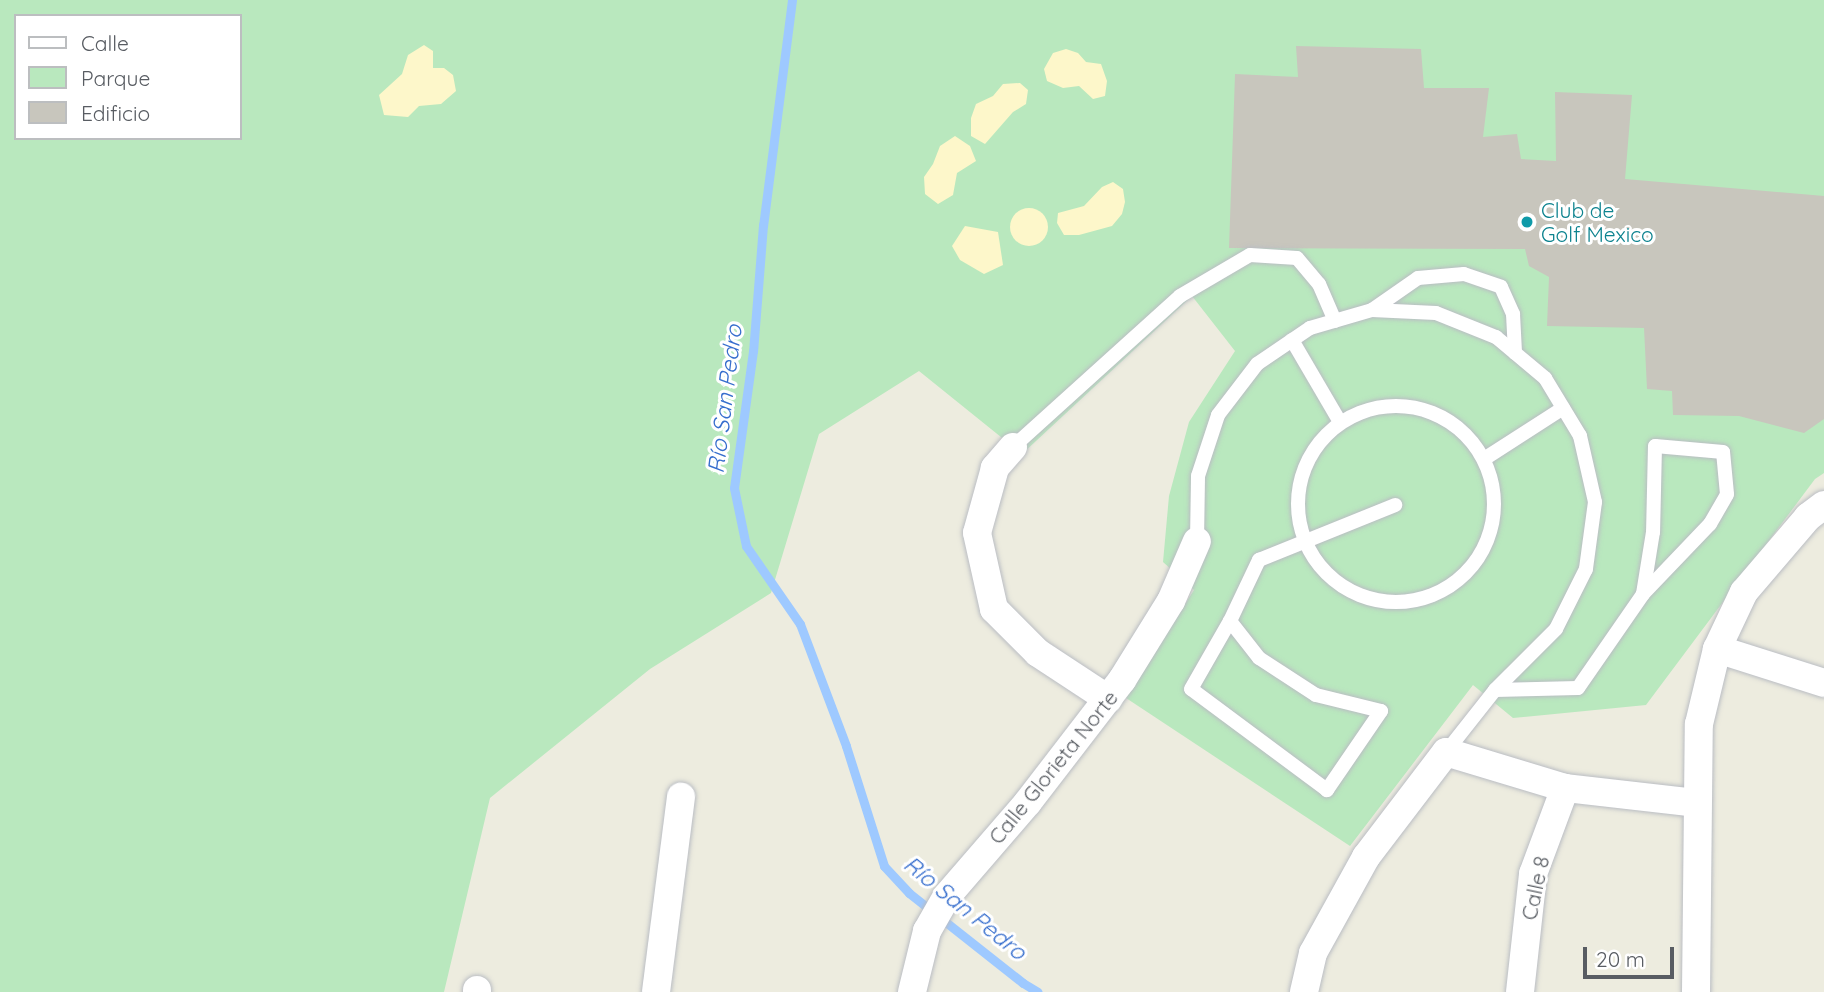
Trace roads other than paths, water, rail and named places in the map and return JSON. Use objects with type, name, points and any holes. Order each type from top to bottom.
[{"type":"street","points":[[1013,447],[995,468],[977,533],[994,609],[1038,653],[1108,699]]},
{"type":"street","points":[[1696,992],[1699,724],[1717,649],[1744,592],[1808,517],[1824,505]]},
{"type":"street","name":"Calle Glorieta Norte","points":[[912,992],[927,931],[947,896],[1028,802],[1108,699],[1171,601],[1197,541]]},
{"type":"street","points":[[1717,649],[1824,683]]},
{"type":"street","points":[[1304,992],[1312,953],[1366,858],[1446,752],[1565,788],[1697,803]]},
{"type":"street","name":"Calle 8","points":[[1520,992],[1533,873],[1565,788]]},
{"type":"street","points":[[656,992],[681,797]]},
{"type":"lane","points":[[1013,447],[1180,296],[1250,255],[1297,258],[1319,284],[1335,321]]},
{"type":"lane","points":[[1197,541],[1198,476],[1218,415],[1257,364],[1310,328],[1372,310],[1418,278],[1464,274],[1501,287],[1513,314],[1515,353]]},
{"type":"lane","points":[[1372,310],[1436,313],[1496,337],[1515,353],[1545,379],[1580,436],[1595,502],[1586,569],[1556,629],[1495,690],[1446,752]]},
{"type":"lane","points":[[1292,340],[1340,422]]},
{"type":"lane","points":[[1404,406],[1436,414],[1464,432],[1484,459],[1493,489],[1493,521],[1482,551],[1463,577],[1436,594],[1406,602],[1374,600],[1345,588],[1321,567],[1305,539],[1298,514],[1299,488],[1307,462],[1321,440],[1340,422],[1371,408],[1404,406]]},
{"type":"lane","points":[[1484,459],[1563,408]]},
{"type":"lane","points":[[1495,690],[1578,688],[1643,594],[1710,524],[1727,494],[1723,453],[1655,446],[1657,483],[1653,533],[1643,594]]},
{"type":"lane","points":[[1230,621],[1259,658],[1316,695],[1381,711],[1327,790],[1191,689],[1230,621],[1259,560],[1305,539],[1395,505]]},
{"type":"waterway","name":"Río San Pedro","points":[[792,0],[763,225],[753,351],[734,488],[746,546],[800,624],[846,746],[884,866],[909,893],[1038,992]]},
{"type":"place","name":"Club de Golf Mexico","points":[[1527,222]]}]
